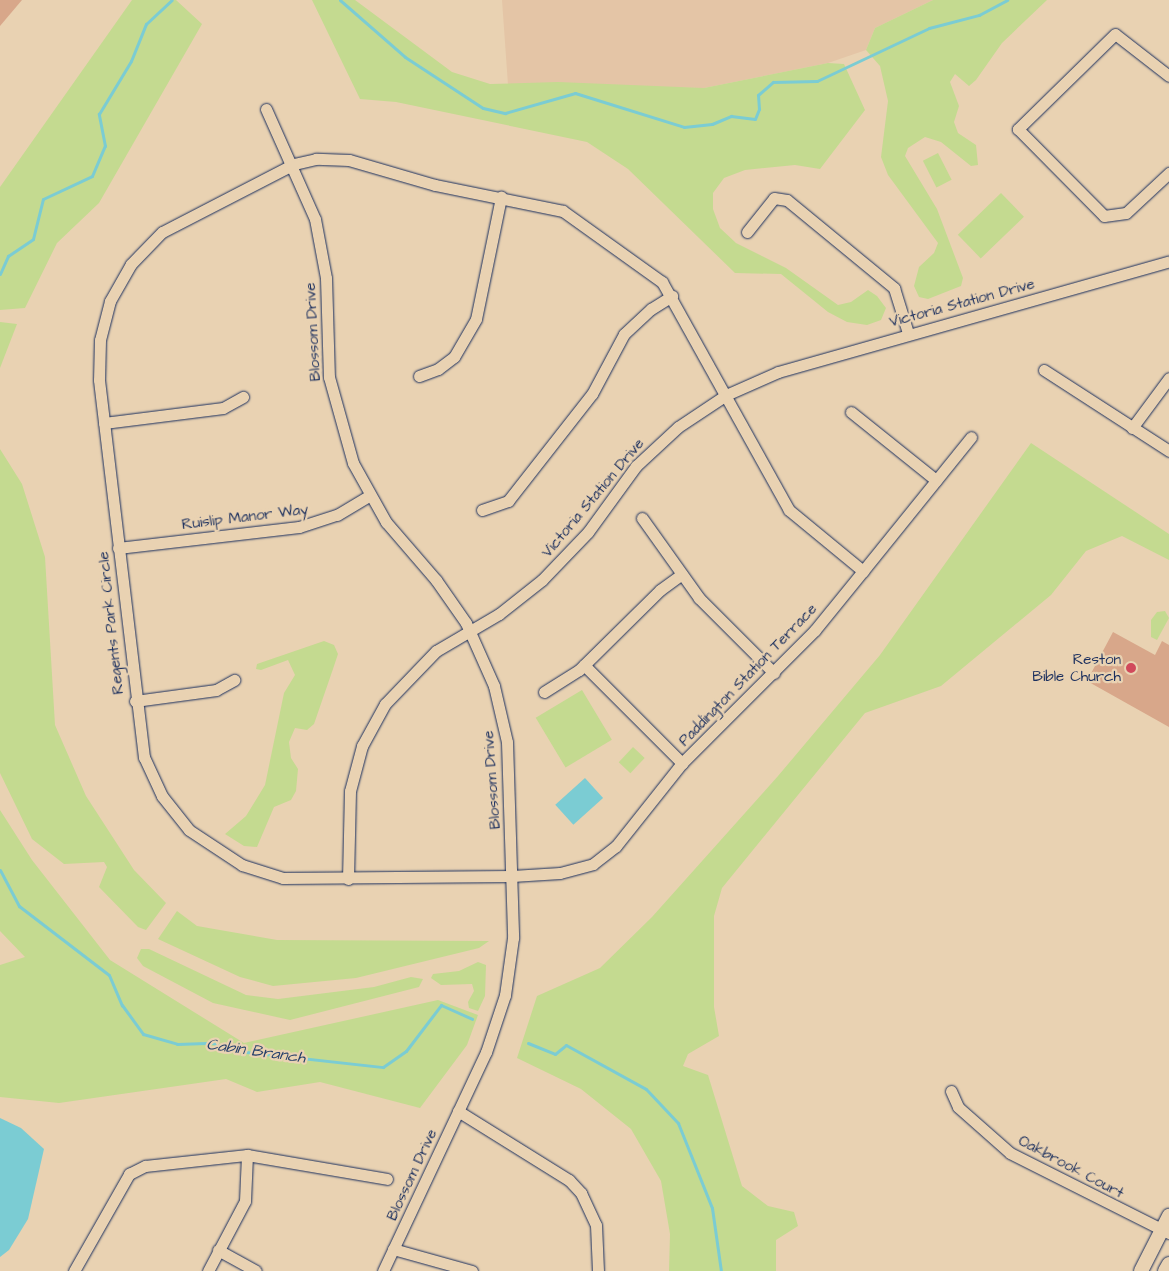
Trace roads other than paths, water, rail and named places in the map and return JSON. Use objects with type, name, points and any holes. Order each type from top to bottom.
[{"type":"main road","points":[[1141,1271],[1166,1232],[1169,1216]]},
{"type":"main road","points":[[1166,1271],[1169,1264]]},
{"type":"street","points":[[1169,76],[1115,34],[1018,129],[1104,216],[1126,214],[1169,173]]},
{"type":"street","name":"Blossom Drive","points":[[266,109],[294,164],[322,248],[334,405],[353,464],[369,496],[454,604],[470,631],[494,686],[507,742],[513,938],[505,995],[486,1052],[382,1271]]},
{"type":"street","name":"Regents Park Circle","points":[[512,876],[304,880],[262,873],[208,846],[174,814],[152,777],[139,736],[104,423],[100,340],[110,301],[131,264],[162,232],[182,220],[294,164],[316,159],[348,160],[435,185],[542,204],[580,220],[649,269],[672,296],[789,510],[864,571]]},
{"type":"street","points":[[418,376],[438,369],[454,357],[476,319],[501,197]]},
{"type":"street","points":[[747,232],[774,198],[787,200],[894,288],[901,301],[908,333]]},
{"type":"street","name":"Victoria Station Drive","points":[[348,879],[350,791],[373,724],[417,667],[542,580],[588,532],[619,487],[656,446],[726,395],[778,372],[908,333],[1169,262]]},
{"type":"street","points":[[482,510],[508,501],[592,394],[624,334],[651,309],[672,296]]},
{"type":"street","points":[[1044,370],[1169,451]]},
{"type":"street","points":[[1132,428],[1169,378]]},
{"type":"street","points":[[104,423],[223,408],[242,397]]},
{"type":"street","points":[[851,412],[936,480]]},
{"type":"street","name":"Paddington Station Terrace","points":[[512,876],[579,870],[605,856],[682,763],[816,630],[970,437]]},
{"type":"street","name":"Ruislip Manor Way","points":[[118,548],[299,527],[337,515],[369,496]]},
{"type":"street","points":[[642,518],[699,598],[774,673]]},
{"type":"street","points":[[544,692],[584,665],[660,590],[682,574]]},
{"type":"street","points":[[584,665],[682,763]]},
{"type":"street","points":[[135,701],[216,690],[234,680]]},
{"type":"street","name":"Oakbrook Court","points":[[951,1091],[958,1107],[1010,1153],[1166,1232]]},
{"type":"street","points":[[458,1111],[570,1180],[581,1193],[596,1225],[598,1271]]},
{"type":"street","points":[[208,1271],[244,1201],[247,1155]]},
{"type":"street","points":[[74,1271],[129,1174],[145,1166],[183,1160],[247,1155],[387,1180]]},
{"type":"street","points":[[393,1249],[472,1271]]},
{"type":"street","points":[[218,1250],[256,1271]]},
{"type":"water","points":[[585,778],[603,798],[573,825],[555,805]]},
{"type":"water","points":[[0,1118],[21,1128],[44,1149],[28,1219],[9,1250],[0,1257]]},
{"type":"waterway","points":[[0,274],[8,256],[33,239],[43,199],[92,176],[105,146],[99,114],[131,61],[146,24],[172,0]]},
{"type":"waterway","points":[[340,0],[405,57],[483,108],[505,113],[575,93],[684,127],[712,124],[731,116],[755,119],[759,109],[758,95],[773,82],[817,81],[929,28],[979,15],[1007,0]]},
{"type":"waterway","name":"Cabin Branch","points":[[0,870],[19,906],[109,975],[122,1005],[143,1034],[177,1044],[213,1043],[237,1051],[383,1067],[406,1051],[441,1005],[472,1019]]},
{"type":"waterway","name":"Cabin Branch","points":[[528,1043],[555,1054],[566,1045],[646,1089],[678,1123],[712,1208],[721,1271]]},
{"type":"place","name":"Reston Bible Church","points":[[1131,668]]}]
